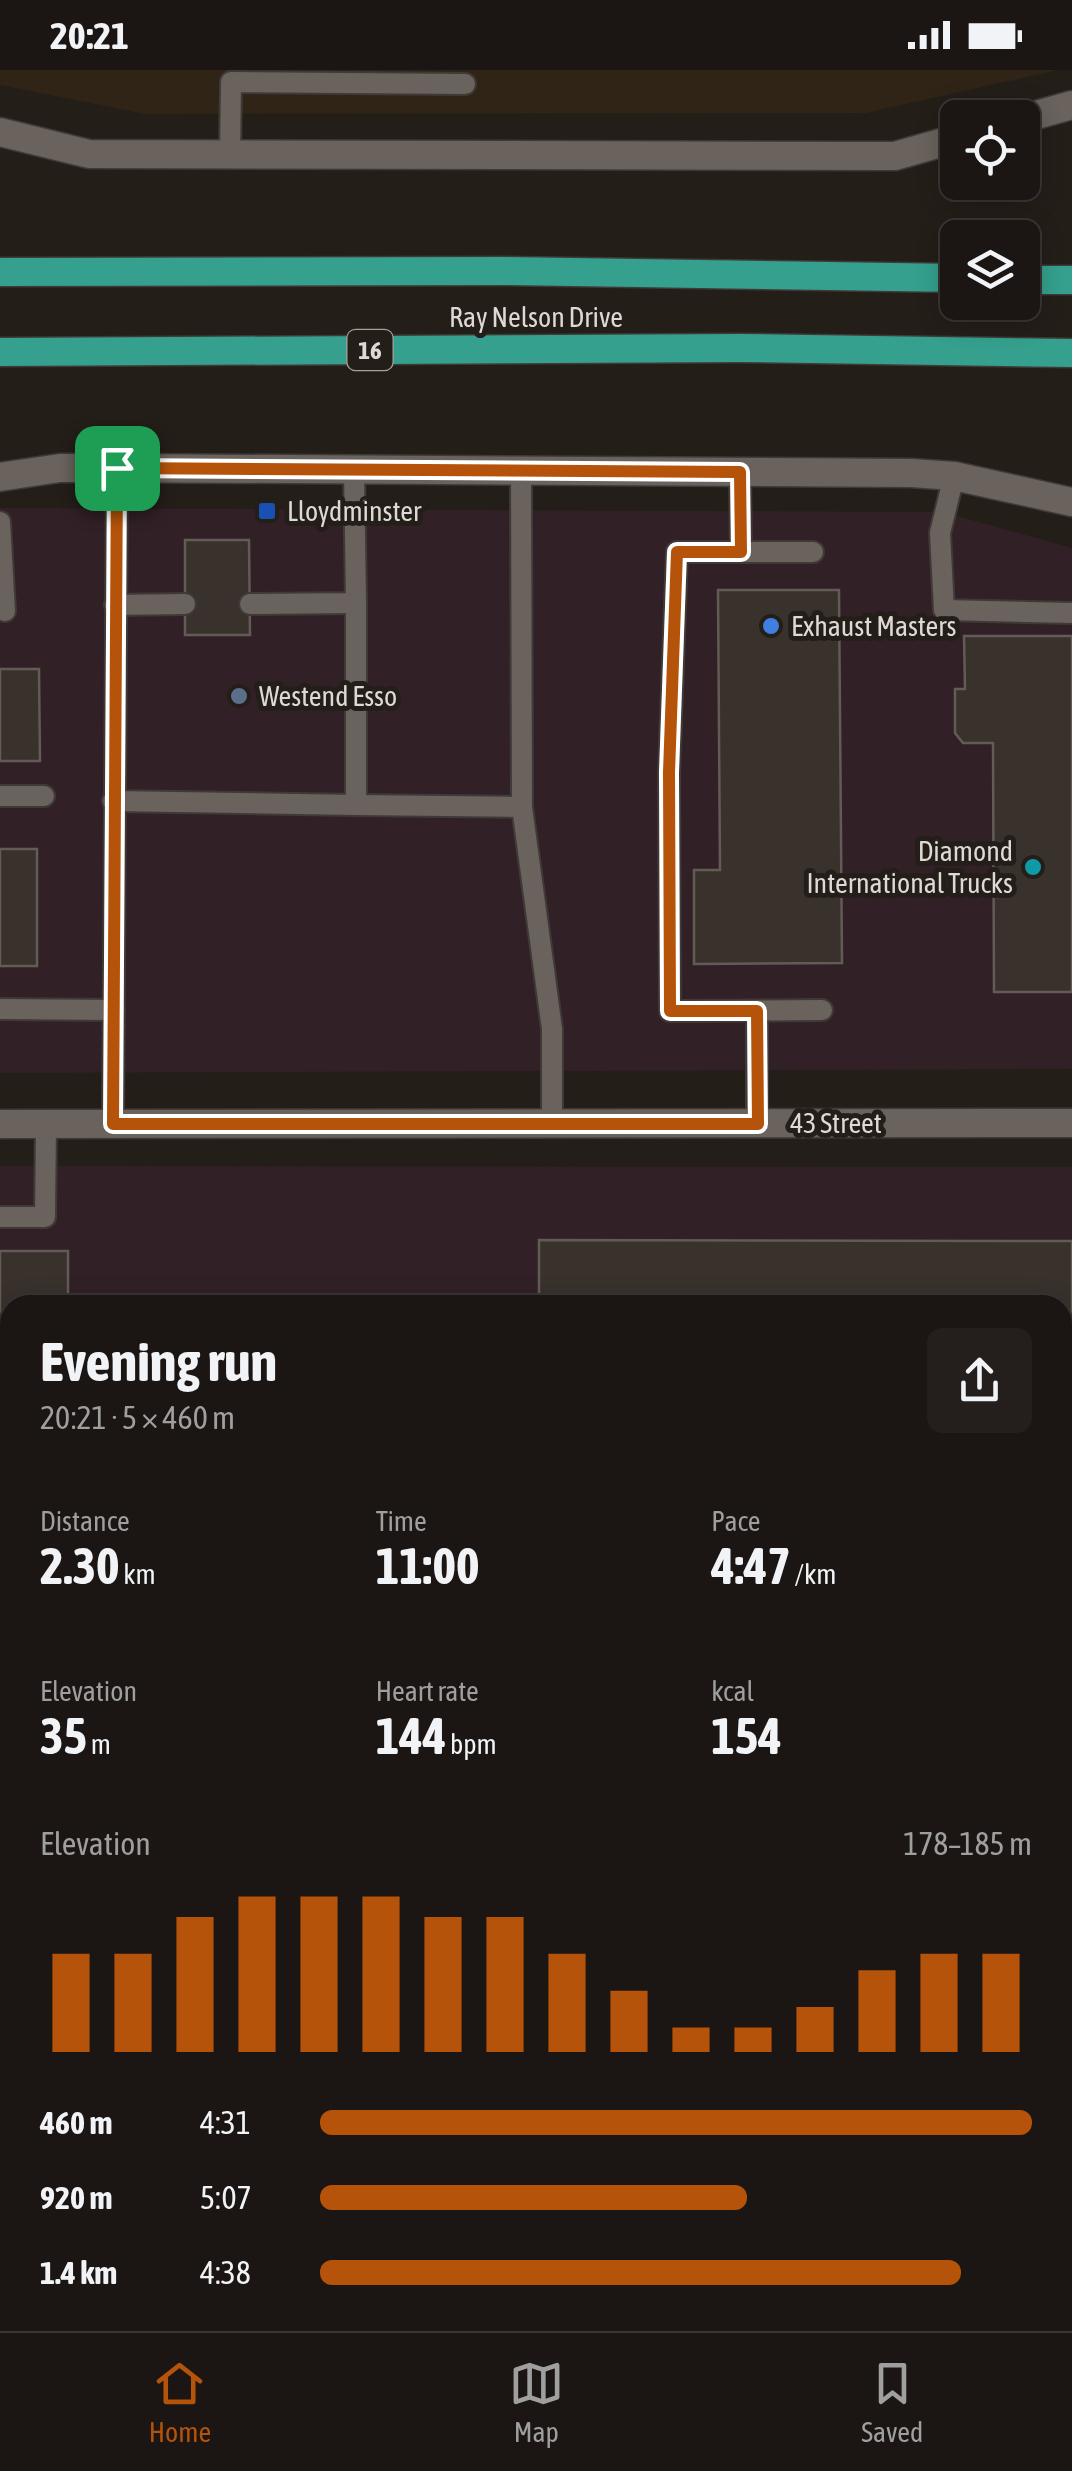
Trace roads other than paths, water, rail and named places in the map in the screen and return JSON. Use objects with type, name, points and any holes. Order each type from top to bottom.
[{"type":"highway","name":"Ray Nelson Drive","points":[[0,272],[505,271],[940,278]]},
{"type":"highway","points":[[1040,280],[1072,280]]},
{"type":"highway","name":"Ray Nelson Drive","points":[[0,352],[740,348],[1072,353]]},
{"type":"street","points":[[1040,114],[1072,105]]},
{"type":"street","points":[[0,132],[89,154],[895,156],[940,143]]},
{"type":"street","points":[[0,477],[60,468],[954,476],[1072,502]]},
{"type":"street","name":"43 Street","points":[[0,1124],[1072,1124]]},
{"type":"lane","points":[[230,155],[231,76],[464,84]]},
{"type":"lane","points":[[113,1124],[117,468]]},
{"type":"lane","points":[[354,470],[356,804]]},
{"type":"lane","points":[[521,470],[522,806],[552,1029],[552,1124]]},
{"type":"lane","points":[[740,472],[741,552]]},
{"type":"lane","points":[[954,476],[940,533],[944,610],[1072,613]]},
{"type":"lane","points":[[0,522],[5,611]]},
{"type":"lane","points":[[813,552],[677,552],[669,772],[670,1011],[822,1010]]},
{"type":"lane","points":[[250,604],[356,603]]},
{"type":"lane","points":[[116,605],[185,604]]},
{"type":"lane","points":[[0,796],[44,796]]},
{"type":"lane","points":[[113,801],[522,806]]},
{"type":"lane","points":[[0,1009],[114,1010]]},
{"type":"lane","points":[[757,1011],[758,1124]]},
{"type":"lane","points":[[0,1217],[45,1217],[46,1124]]},
{"type":"place","name":"Lloydminster","points":[[267,511]]},
{"type":"place","name":"Exhaust Masters","points":[[771,626]]},
{"type":"place","name":"Westend Esso","points":[[239,696]]},
{"type":"place","name":"Diamond International Trucks","points":[[1033,867]]}]
